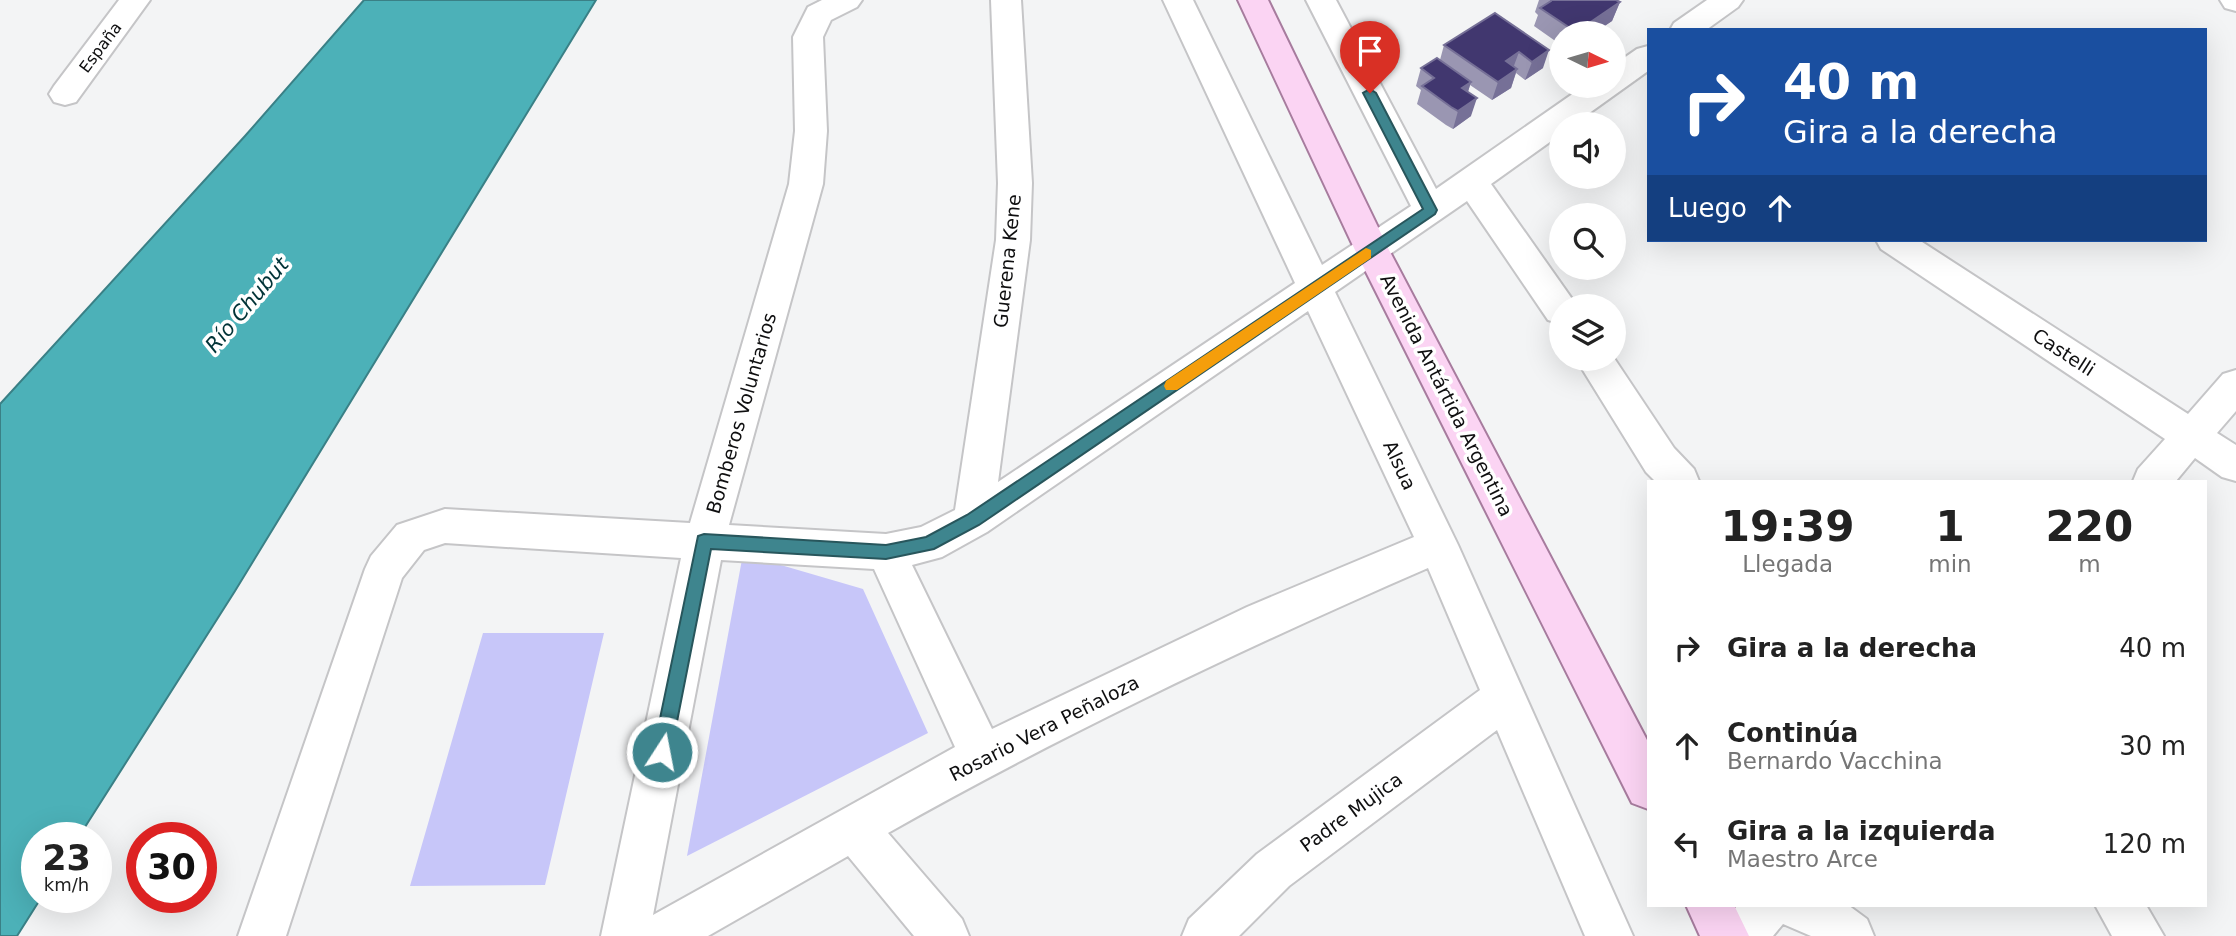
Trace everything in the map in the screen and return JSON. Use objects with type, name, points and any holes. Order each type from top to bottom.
[{"type":"main road","name":"Avenida Antártida Argentina","points":[[1253,0],[1372,250],[1647,785]]},
{"type":"main road","points":[[1710,907],[1725,936]]},
{"type":"street","name":"España","points":[[65,94],[135,0]]},
{"type":"street","name":"Guerena Kene","points":[[973,520],[1013,240],[1016,183],[1006,0]]},
{"type":"street","name":"Alsua","points":[[1178,0],[1438,545],[1609,936]]},
{"type":"street","points":[[1321,0],[1430,210]]},
{"type":"street","points":[[1688,28],[1728,0]]},
{"type":"street","name":"Bomberos Voluntarios","points":[[625,936],[704,542],[806,184],[811,131],[808,37],[833,7]]},
{"type":"street","points":[[262,936],[385,569],[411,537],[445,526],[886,552],[928,544],[973,520],[1630,74]]},
{"type":"street","points":[[1471,181],[1550,294]]},
{"type":"street","name":"Castelli","points":[[1896,242],[2236,465]]},
{"type":"street","points":[[1602,371],[1660,460],[1679,480]]},
{"type":"street","points":[[2153,480],[2236,386]]},
{"type":"street","name":"Rosario Vera Peñaloza","points":[[662,936],[982,757],[1262,620],[1438,545]]},
{"type":"street","points":[[886,552],[982,757]]},
{"type":"street","name":"Padre Mujica","points":[[1206,936],[1273,870],[1506,697]]},
{"type":"street","points":[[854,828],[945,936]]},
{"type":"street","points":[[1741,936],[1767,907]]},
{"type":"street","points":[[1799,907],[1833,922],[1850,936]]},
{"type":"street","points":[[2119,907],[2140,936]]},
{"type":"shaded area","points":[[743,554],[863,589],[928,733],[687,856]]},
{"type":"shaded area","points":[[483,633],[604,633],[545,885],[410,886]]},
{"type":"water","name":"Río Chubut","points":[[364,0],[596,0],[235,591],[88,822],[21,822],[21,913],[32,913],[17,936],[0,936],[0,404],[245,136]]},
{"type":"building","points":[[1551,1],[1620,2],[1592,21],[1560,21],[1540,8]]},
{"type":"building","points":[[1495,13],[1549,50],[1532,62],[1519,52],[1506,61],[1517,69],[1498,82],[1444,45]]},
{"type":"building","points":[[1437,58],[1471,82],[1462,88],[1477,98],[1458,111],[1422,86],[1434,78],[1421,68]]},
{"type":"slow traffic","points":[[1172,386],[1366,254]]},
{"type":"route","points":[[662,752],[704,542],[886,552],[928,544],[973,520],[1430,210],[1370,93]]}]
